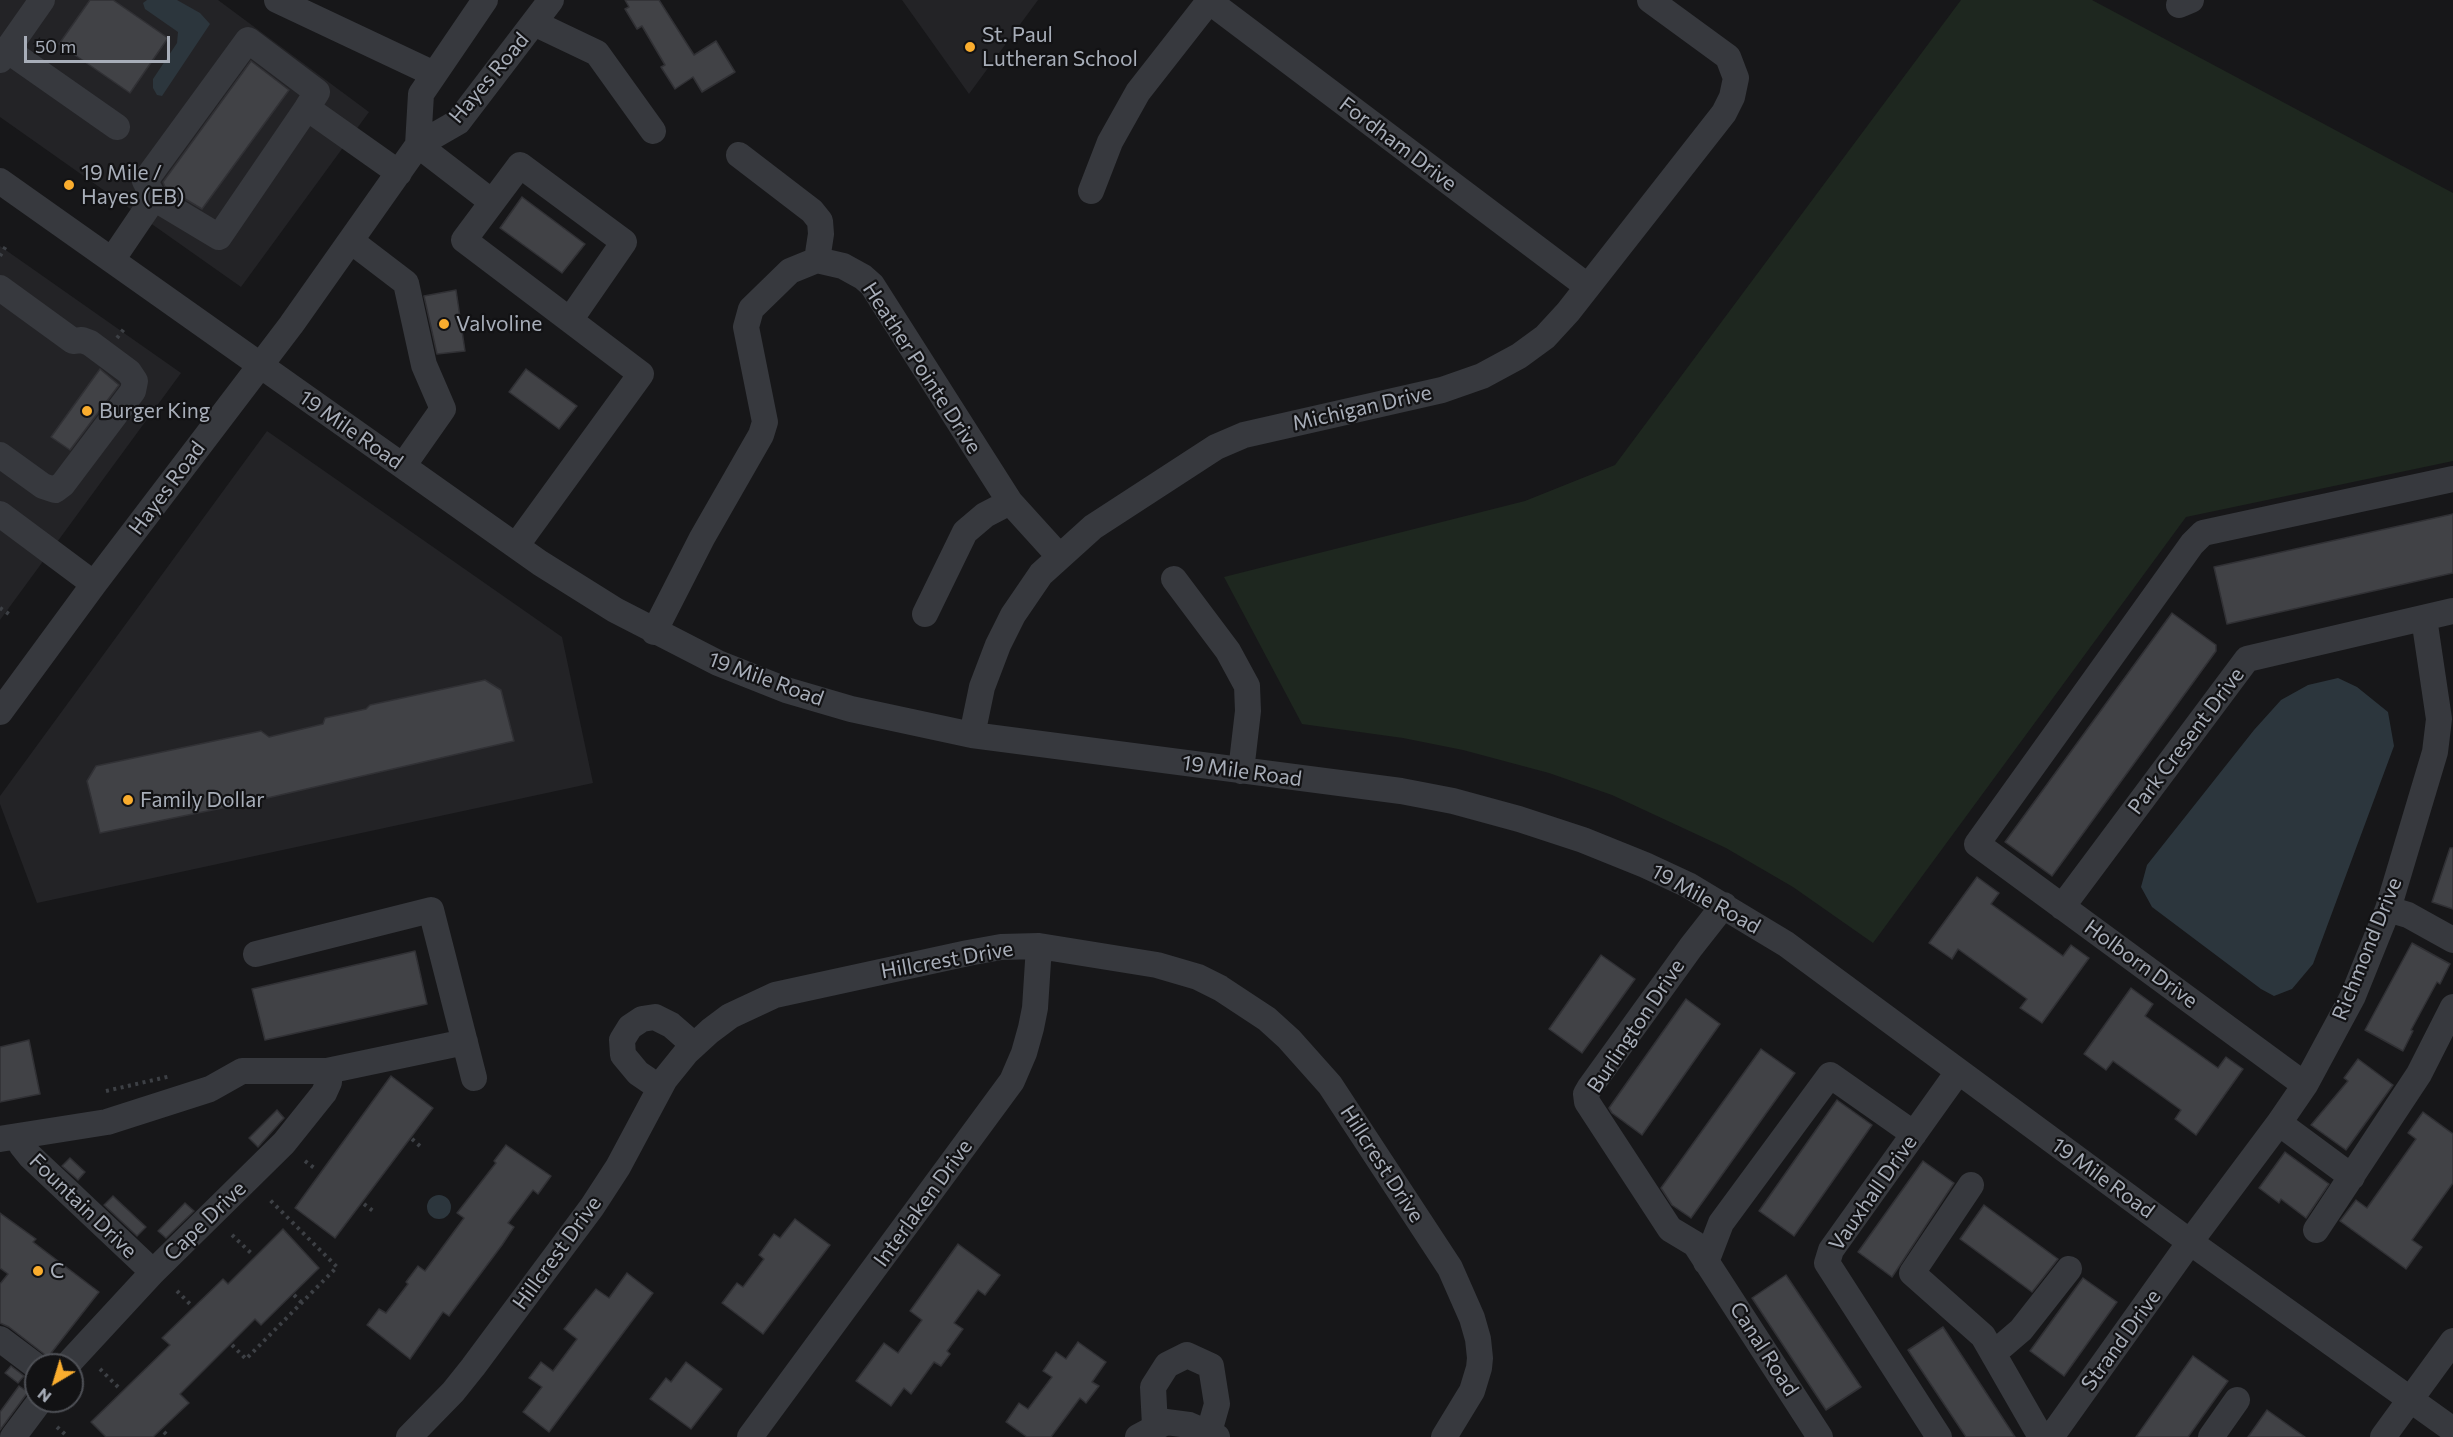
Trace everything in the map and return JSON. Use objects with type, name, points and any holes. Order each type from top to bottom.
[{"type":"street","points":[[42,0],[4,55],[117,127]]},
{"type":"street","points":[[277,0],[434,74]]},
{"type":"street","name":"Hayes Road","points":[[418,145],[421,94],[485,0]]},
{"type":"street","name":"Hayes Road","points":[[0,712],[260,365],[418,145],[458,122],[551,0]]},
{"type":"street","name":"Michigan Drive","points":[[972,735],[982,687],[1004,631],[1041,574],[1093,527],[1183,467],[1244,435],[1442,390],[1482,376],[1519,356],[1545,337],[1568,312],[1724,113],[1732,97],[1736,78],[1728,57],[1650,0]]},
{"type":"street","points":[[1090,191],[1110,142],[1138,92],[1210,1]]},
{"type":"street","name":"Fordham Drive","points":[[1210,1],[1587,286]]},
{"type":"street","points":[[534,23],[597,53],[653,131]]},
{"type":"street","points":[[248,40],[317,92],[219,237],[154,198],[145,181],[248,40]]},
{"type":"street","points":[[307,108],[399,173]]},
{"type":"street","points":[[418,145],[492,202]]},
{"type":"street","points":[[654,632],[702,538],[761,435],[765,422],[746,327],[751,309],[790,271],[818,260],[820,221],[812,211],[739,155]]},
{"type":"street","points":[[516,546],[641,374],[464,240],[520,165],[624,242],[570,320]]},
{"type":"street","name":"19 Mile Road","points":[[0,180],[516,546],[586,593],[654,632],[718,663],[786,690],[851,709],[972,735],[1401,791],[1453,801],[1583,840],[1645,865],[1724,905],[1786,944],[2190,1242],[2453,1430]]},
{"type":"street","points":[[112,260],[154,198]]},
{"type":"street","points":[[351,241],[406,283],[424,365],[443,410],[403,466]]},
{"type":"street","name":"Heather Pointe Drive","points":[[818,260],[843,266],[872,285],[1010,502],[1059,556]]},
{"type":"street","points":[[0,288],[74,341],[82,340],[90,343],[129,372],[135,381],[133,391],[63,484],[55,490],[43,486],[0,455]]},
{"type":"street","name":"Holborn Drive","points":[[2305,1085],[1977,844],[2192,544],[2203,533],[2453,479]]},
{"type":"street","points":[[925,614],[965,532],[985,515],[1010,502]]},
{"type":"street","points":[[3,523],[94,584]]},
{"type":"street","points":[[1174,579],[1228,651],[1247,686],[1248,711],[1241,771]]},
{"type":"street","name":"Park Cresent Drive","points":[[2062,907],[2247,659],[2453,611]]},
{"type":"street","name":"Richmond Drive","points":[[2190,1242],[2305,1085],[2353,996],[2388,909],[2435,752],[2439,719],[2424,618]]},
{"type":"street","name":"Burlington Drive","points":[[1706,1262],[1695,1244],[1670,1229],[1589,1108],[1586,1094],[1691,947],[1724,905]]},
{"type":"street","points":[[2388,909],[2408,915],[2453,940]]},
{"type":"street","points":[[256,954],[431,910],[474,1078]]},
{"type":"street","name":"Hillcrest Drive","points":[[409,1437],[453,1392],[473,1367],[592,1207],[618,1167],[660,1088],[676,1065],[694,1045],[730,1016],[775,995],[1000,947],[1040,946],[1157,965],[1198,977],[1221,988],[1267,1019],[1309,1060],[1330,1085],[1450,1268],[1472,1318],[1478,1339],[1479,1368],[1472,1391],[1444,1437]]},
{"type":"street","name":"Interlaken Drive","points":[[750,1437],[1012,1081],[1024,1053],[1031,1028],[1040,946]]},
{"type":"street","points":[[2316,1230],[2419,1074],[2453,1007]]},
{"type":"street","points":[[660,1088],[638,1073],[623,1055],[622,1040],[630,1027],[642,1019],[655,1017],[671,1026],[694,1045]]},
{"type":"street","name":"Fountain Drive","points":[[10,1138],[106,1122],[210,1089],[242,1071],[327,1071],[465,1042]]},
{"type":"street","name":"Cape Drive","points":[[78,1353],[153,1272],[285,1143],[324,1093],[329,1082],[327,1071]]},
{"type":"street","name":"Vauxhall Drive","points":[[1940,1437],[1827,1263],[1830,1250],[1958,1072]]},
{"type":"street","points":[[1706,1262],[1721,1223],[1830,1075],[1914,1134]]},
{"type":"street","points":[[2279,1123],[2352,1177]]},
{"type":"street","name":"Fountain Drive","points":[[10,1138],[22,1146],[153,1272]]},
{"type":"street","points":[[1971,1185],[1912,1273],[1983,1336],[2041,1437]]},
{"type":"street","name":"Strand Drive","points":[[2051,1437],[2190,1242]]},
{"type":"street","name":"Canal Road","points":[[1706,1262],[1820,1437]]},
{"type":"street","points":[[1993,1354],[2021,1330],[2069,1269]]},
{"type":"street","points":[[0,1339],[24,1357]]},
{"type":"street","points":[[2383,1437],[2453,1341]]},
{"type":"street","points":[[1187,1355],[1211,1366],[1217,1404],[1213,1434],[1189,1425],[1166,1422],[1147,1432],[1153,1387],[1167,1365],[1187,1355]]},
{"type":"street","points":[[2211,1437],[2238,1400]]},
{"type":"street","points":[[13,1437],[31,1413]]},
{"type":"path","points":[[0,255],[6,246]]},
{"type":"path","points":[[0,608],[9,614]]},
{"type":"path","points":[[412,1140],[420,1146]]},
{"type":"path","points":[[305,1161],[317,1170]]},
{"type":"path","points":[[232,1345],[246,1359],[337,1268],[268,1198]]},
{"type":"path","points":[[364,1204],[373,1210]]},
{"type":"path","points":[[232,1235],[252,1254]]},
{"type":"path","points":[[177,1291],[191,1305]]},
{"type":"path","points":[[294,1295],[302,1303]]},
{"type":"path","points":[[100,1369],[120,1389]]},
{"type":"path","points":[[57,1427],[68,1437]]},
{"type":"path","points":[[164,1432],[169,1437]]},
{"type":"shaded area","points":[[0,0],[218,0],[369,112],[241,287],[0,117]]},
{"type":"shaded area","points":[[147,0],[177,0],[200,13],[210,24],[162,96],[157,95],[153,88],[153,79],[177,43],[178,32],[145,9],[143,3]]},
{"type":"shaded area","name":"St. Paul Lutheran School","points":[[902,0],[1038,0],[969,94]]},
{"type":"shaded area","points":[[1961,0],[2092,0],[2453,193],[2453,461],[2186,517],[1873,943],[1793,887],[1726,848],[1612,795],[1549,773],[1463,750],[1403,738],[1302,724],[1224,577],[1525,501],[1615,465]]},
{"type":"shaded area","points":[[0,246],[181,373],[0,620]]},
{"type":"shaded area","points":[[267,431],[562,637],[593,783],[37,903],[0,804],[0,796]]},
{"type":"shaded area","points":[[2338,678],[2357,687],[2388,712],[2394,746],[2313,964],[2292,989],[2274,996],[2261,989],[2152,907],[2141,887],[2147,865],[2254,730],[2281,700],[2308,685]]},
{"type":"shaded area","points":[[439,1195],[448,1198],[451,1207],[448,1216],[439,1219],[430,1216],[427,1207],[430,1198]]},
{"type":"building","points":[[90,0],[113,0],[168,38],[130,93],[59,44]]},
{"type":"building","points":[[625,0],[659,0],[694,55],[716,41],[735,72],[702,92],[693,77],[675,89],[661,67],[665,65],[642,26],[637,29],[625,9],[629,7]]},
{"type":"building","points":[[251,61],[289,90],[202,209],[165,187],[163,182]]},
{"type":"building","points":[[522,197],[585,244],[562,273],[500,228]]},
{"type":"building","name":"Valvoline","points":[[456,290],[465,351],[437,354],[424,296]]},
{"type":"building","name":"Burger King","points":[[100,369],[119,385],[70,450],[51,437]]},
{"type":"building","points":[[526,369],[577,406],[559,429],[509,392]]},
{"type":"building","points":[[2453,514],[2453,573],[2227,624],[2214,567]]},
{"type":"building","points":[[2172,613],[2216,645],[2216,651],[2052,876],[2005,842]]},
{"type":"building","points":[[485,680],[501,690],[514,741],[237,805],[100,833],[87,781],[96,766],[261,731],[269,737],[323,724],[325,718],[366,709],[370,705]]},
{"type":"building","points":[[2450,848],[2453,848],[2453,909],[2432,902]]},
{"type":"building","points":[[1977,877],[1999,893],[1991,904],[2063,956],[2071,945],[2089,958],[2042,1023],[2020,1008],[2027,999],[1958,949],[1952,959],[1929,943]]},
{"type":"building","points":[[2412,943],[2450,964],[2440,984],[2437,982],[2411,1030],[2413,1031],[2403,1051],[2365,1030]]},
{"type":"building","points":[[415,951],[427,1004],[265,1040],[252,989]]},
{"type":"building","points":[[1601,955],[1635,979],[1582,1053],[1549,1029]]},
{"type":"building","points":[[2131,988],[2153,1004],[2145,1016],[2218,1068],[2226,1057],[2243,1069],[2196,1135],[2175,1119],[2181,1110],[2113,1061],[2106,1070],[2084,1054]]},
{"type":"building","points":[[1686,999],[1720,1024],[1642,1135],[1612,1113],[1609,1108]]},
{"type":"building","points":[[29,1040],[40,1094],[0,1102],[0,1047]]},
{"type":"building","points":[[1761,1049],[1795,1073],[1691,1218],[1672,1205],[1661,1188]]},
{"type":"building","points":[[2358,1059],[2393,1085],[2346,1150],[2311,1125],[2348,1081],[2344,1078]]},
{"type":"building","points":[[391,1076],[433,1108],[335,1238],[295,1208]]},
{"type":"building","points":[[1837,1100],[1872,1125],[1794,1236],[1759,1211]]},
{"type":"building","points":[[277,1110],[284,1118],[258,1147],[249,1138]]},
{"type":"building","points":[[2423,1112],[2453,1134],[2453,1183],[2412,1240],[2422,1247],[2406,1269],[2340,1221],[2356,1200],[2367,1208],[2416,1139],[2408,1133]]},
{"type":"building","points":[[506,1145],[551,1176],[538,1194],[533,1190],[508,1223],[514,1227],[502,1245],[449,1316],[443,1312],[410,1359],[367,1325],[379,1309],[386,1313],[408,1284],[406,1282],[418,1266],[425,1271],[464,1218],[457,1213],[496,1163],[494,1161]]},
{"type":"building","points":[[2285,1152],[2329,1184],[2306,1218],[2281,1199],[2279,1203],[2259,1188]]},
{"type":"building","points":[[70,1158],[85,1172],[78,1180],[62,1166]]},
{"type":"building","points":[[1923,1161],[1954,1183],[1892,1277],[1858,1252]]},
{"type":"building","points":[[113,1196],[146,1227],[137,1236],[104,1205]]},
{"type":"building","points":[[185,1203],[194,1211],[166,1238],[158,1231]]},
{"type":"building","points":[[1984,1205],[2058,1259],[2032,1292],[1960,1239]]},
{"type":"building","name":"C","points":[[0,1213],[36,1239],[33,1242],[99,1292],[51,1353],[43,1353],[9,1327],[0,1323],[0,1284],[8,1274],[0,1268]]},
{"type":"building","points":[[795,1219],[830,1245],[763,1334],[722,1303],[737,1283],[743,1287],[764,1259],[759,1255],[774,1234],[780,1238]]},
{"type":"building","points":[[283,1229],[319,1268],[261,1325],[255,1319],[180,1394],[189,1403],[153,1437],[106,1437],[91,1422],[170,1345],[162,1338],[223,1279],[228,1284]]},
{"type":"building","points":[[958,1244],[1000,1275],[985,1295],[978,1290],[954,1323],[963,1329],[947,1351],[950,1354],[941,1366],[934,1362],[911,1394],[904,1388],[891,1406],[856,1381],[884,1343],[898,1353],[922,1320],[910,1311]]},
{"type":"building","points":[[627,1273],[653,1293],[549,1432],[523,1412],[542,1387],[529,1378],[541,1362],[553,1371],[577,1339],[564,1329],[596,1289],[609,1298]]},
{"type":"building","points":[[1786,1275],[1861,1387],[1826,1410],[1752,1298]]},
{"type":"building","points":[[2083,1278],[2117,1302],[2064,1376],[2030,1351]]},
{"type":"building","points":[[1943,1327],[2015,1437],[1966,1437],[1908,1350]]},
{"type":"building","points":[[1078,1342],[1106,1362],[1092,1382],[1099,1386],[1086,1403],[1080,1398],[1051,1437],[1027,1437],[1006,1422],[1019,1403],[1028,1409],[1052,1377],[1043,1371],[1056,1352],[1066,1359]]},
{"type":"building","points":[[2193,1356],[2228,1381],[2188,1437],[2136,1437]]},
{"type":"building","points":[[686,1362],[722,1389],[691,1429],[650,1399],[666,1378],[671,1382]]},
{"type":"building","points":[[11,1366],[24,1376],[18,1383],[5,1373]]},
{"type":"building","points":[[19,1386],[24,1389],[24,1397],[0,1430],[0,1412]]},
{"type":"building","points":[[2267,1410],[2305,1437],[2248,1437]]},
{"type":"place","name":"St. Paul Lutheran School","points":[[970,47]]},
{"type":"place","name":"19 Mile / Hayes (EB)","points":[[69,185]]},
{"type":"place","name":"Valvoline","points":[[444,324]]},
{"type":"place","name":"Burger King","points":[[87,411]]},
{"type":"place","name":"Family Dollar","points":[[128,800]]},
{"type":"place","name":"C","points":[[38,1271]]}]
